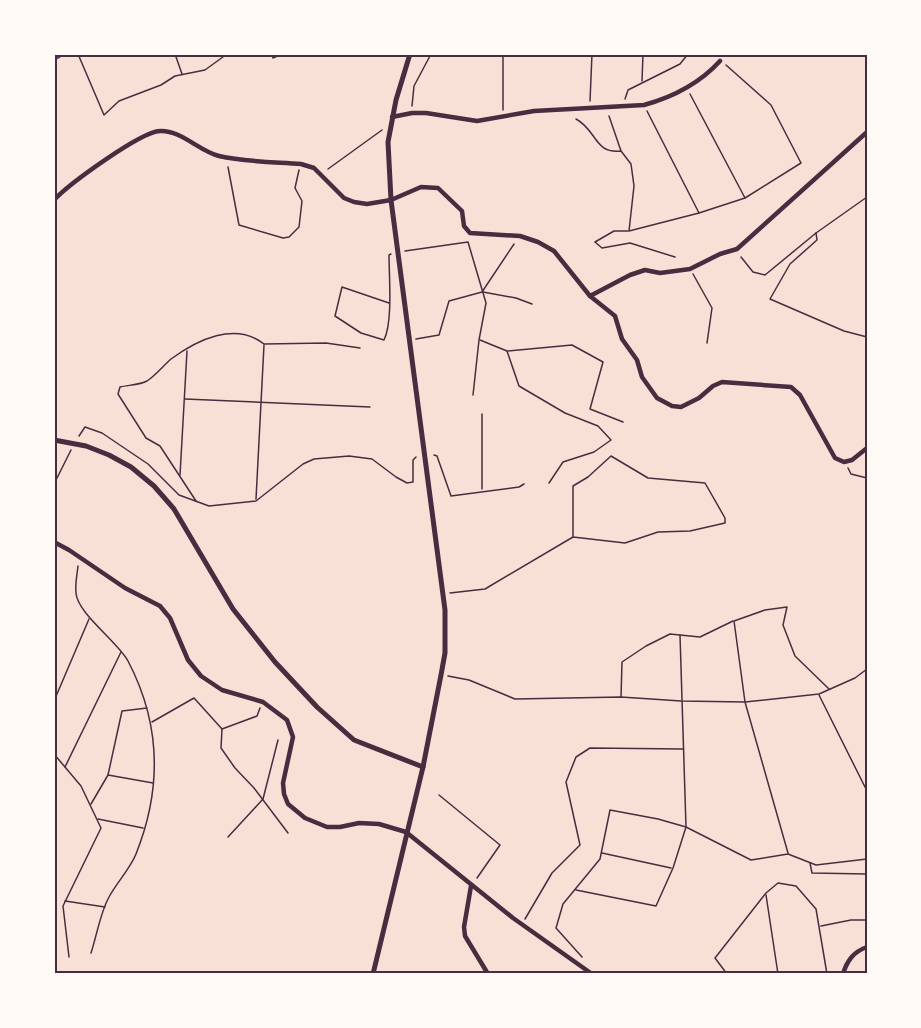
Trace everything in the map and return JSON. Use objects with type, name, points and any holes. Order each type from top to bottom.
[{"type":"street","points":[[373,974],[423,767],[445,652],[445,610],[391,200],[388,159],[392,117],[410,54]]},
{"type":"street","points":[[392,117],[412,113],[440,114],[477,121],[534,111],[590,106],[644,105],[662,100],[687,88],[701,79],[720,61]]},
{"type":"street","points":[[54,200],[76,179],[146,135],[161,131],[176,134],[217,156],[301,164],[314,168],[344,198],[354,202],[367,204],[391,200],[421,187],[438,188],[462,211],[464,226],[470,233],[520,236],[554,251],[590,296],[615,316],[622,339],[637,360],[642,376],[657,398],[672,406],[681,407],[722,382],[791,387],[800,395],[835,458],[844,462],[852,460],[867,448]]},
{"type":"street","points":[[590,296],[616,281],[645,270],[660,273],[690,269],[735,249],[867,132]]},
{"type":"street","points":[[54,440],[109,455],[130,467],[154,486],[174,509],[204,564],[233,609],[275,662],[317,707],[354,740],[423,767]]},
{"type":"street","points":[[54,542],[79,556],[125,588],[160,606],[170,618],[188,660],[201,676],[222,690],[272,707],[287,720],[293,737],[283,783],[284,794],[288,804],[305,818],[327,827],[340,827],[359,822],[379,824],[406,832],[522,925],[592,974]]},
{"type":"street","points":[[471,886],[464,927],[465,936],[488,974]]},
{"type":"street","points":[[843,974],[853,955],[867,947]]},
{"type":"path","points":[[54,60],[65,54]]},
{"type":"path","points":[[78,54],[104,115],[119,101],[161,85],[175,76],[205,70],[227,54]]},
{"type":"path","points":[[175,54],[183,75]]},
{"type":"path","points":[[271,54],[273,58],[282,54]]},
{"type":"path","points":[[412,113],[414,87],[431,54]]},
{"type":"path","points":[[503,54],[503,118]]},
{"type":"path","points":[[590,106],[592,54]]},
{"type":"path","points":[[642,82],[643,54]]},
{"type":"path","points":[[626,105],[625,95],[628,90],[680,64],[688,54]]},
{"type":"path","points":[[675,257],[630,243],[602,248],[595,242],[614,231],[629,231],[699,213],[745,198],[801,163],[771,105],[720,61]]},
{"type":"path","points":[[687,88],[745,198]]},
{"type":"path","points":[[644,105],[699,213]]},
{"type":"path","points":[[606,106],[621,151],[631,164],[634,186],[629,231]]},
{"type":"path","points":[[576,119],[586,125],[601,147],[611,152],[621,151]]},
{"type":"path","points":[[319,174],[391,124]]},
{"type":"path","points":[[227,157],[239,225],[283,238],[289,237],[299,227],[302,201],[295,188],[301,164]]},
{"type":"path","points":[[735,249],[753,272],[765,275],[867,197]]},
{"type":"path","points":[[816,234],[817,240],[790,264],[770,299],[844,331],[867,337]]},
{"type":"path","points":[[482,292],[520,236]]},
{"type":"path","points":[[388,303],[342,287],[334,316],[361,333],[384,340],[388,332],[389,255],[468,242],[486,303],[473,395]]},
{"type":"path","points":[[690,269],[712,308],[707,343]]},
{"type":"path","points":[[409,341],[439,336],[449,301],[482,292],[516,298],[531,304]]},
{"type":"path","points":[[197,501],[160,446],[146,438],[118,394],[120,387],[146,382],[196,342],[227,332],[257,338],[264,344],[326,343],[360,348]]},
{"type":"path","points":[[479,340],[507,351],[572,345],[603,362],[590,410],[623,422]]},
{"type":"path","points":[[256,501],[264,344]]},
{"type":"path","points":[[180,476],[188,349]]},
{"type":"path","points":[[507,351],[519,386],[565,413],[598,426],[611,440],[594,452],[563,462],[549,483]]},
{"type":"path","points":[[185,399],[370,407]]},
{"type":"path","points":[[482,414],[482,490]]},
{"type":"path","points":[[54,484],[85,427],[102,433],[148,464],[179,495],[209,506],[256,501],[303,464],[314,459],[350,456],[372,459],[407,483],[413,482],[413,460],[424,452],[437,456],[452,496],[482,490],[519,487],[524,484]]},
{"type":"path","points":[[443,593],[485,590],[573,537],[625,543],[658,532],[690,531],[725,523],[725,518],[705,483],[648,478],[611,456],[588,477],[573,486],[573,537]]},
{"type":"path","points":[[844,462],[851,474],[867,478]]},
{"type":"path","points":[[79,556],[76,596],[90,618],[128,659],[148,708],[151,722],[154,783],[135,856],[108,899],[91,953]]},
{"type":"path","points":[[621,696],[622,662],[646,646],[670,634],[700,637],[765,610],[787,607],[783,625],[795,656],[829,690]]},
{"type":"path","points":[[54,701],[90,618]]},
{"type":"path","points":[[734,621],[745,702],[788,854]]},
{"type":"path","points":[[575,890],[656,906],[673,868],[687,827],[680,635]]},
{"type":"path","points":[[65,767],[121,652]]},
{"type":"path","points":[[441,675],[470,680],[515,699],[621,696],[681,701],[745,702],[819,694],[855,678],[867,669]]},
{"type":"path","points":[[819,694],[867,791]]},
{"type":"path","points":[[151,722],[194,698],[222,729],[220,748],[288,833]]},
{"type":"path","points":[[222,729],[257,716],[262,702]]},
{"type":"path","points":[[90,805],[108,775],[122,711],[148,708]]},
{"type":"path","points":[[228,837],[263,799],[278,740]]},
{"type":"path","points":[[522,925],[552,873],[580,845],[566,782],[576,757],[590,748],[684,749]]},
{"type":"path","points":[[54,754],[81,786],[101,828],[63,906],[69,957]]},
{"type":"path","points":[[108,775],[154,783]]},
{"type":"path","points":[[439,795],[500,845],[471,886]]},
{"type":"path","points":[[585,961],[556,928],[563,904],[600,859],[610,810],[687,827],[751,860],[788,854],[816,865],[867,859]]},
{"type":"path","points":[[97,818],[144,828]]},
{"type":"path","points":[[602,852],[673,868]]},
{"type":"path","points":[[809,863],[812,873],[867,874]]},
{"type":"path","points":[[727,974],[715,958],[766,893],[778,883],[796,886],[816,909],[827,974]]},
{"type":"path","points":[[766,893],[778,974]]},
{"type":"path","points":[[65,901],[106,907]]},
{"type":"path","points":[[819,926],[851,920],[867,920]]}]
